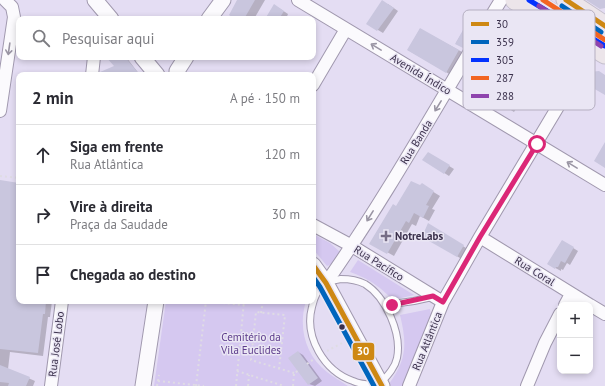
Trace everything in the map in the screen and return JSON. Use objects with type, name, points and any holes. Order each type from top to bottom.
[{"type":"main road","points":[[515,0],[537,10]]},
{"type":"main road","points":[[566,0],[575,10]]},
{"type":"main road","points":[[595,31],[602,39]]},
{"type":"street","points":[[0,111],[14,17],[12,7],[5,0]]},
{"type":"street","points":[[95,0],[105,16]]},
{"type":"street","points":[[211,16],[223,0]]},
{"type":"street","name":"Avenida Índico","points":[[298,0],[463,99]]},
{"type":"street","name":"Rua Banda","points":[[495,10],[501,0]]},
{"type":"street","points":[[316,80],[346,29]]},
{"type":"street","name":"Rua Atlântica","points":[[595,50],[602,39]]},
{"type":"street","points":[[92,72],[94,60]]},
{"type":"street","points":[[144,60],[154,72]]},
{"type":"street","points":[[177,72],[184,60]]},
{"type":"street","name":"Rua Banda","points":[[326,282],[352,246],[448,90],[463,63]]},
{"type":"street","name":"Avenida Índico","points":[[481,110],[605,185]]},
{"type":"street","name":"Rua Atlântica","points":[[409,386],[438,299],[480,237],[557,110]]},
{"type":"street","name":"Rua Pacífico","points":[[316,228],[352,246],[438,299]]},
{"type":"street","name":"Rua Coral","points":[[480,237],[585,302]]},
{"type":"street","points":[[316,269],[326,282],[381,385]]},
{"type":"street","points":[[567,302],[571,294]]},
{"type":"street","name":"Rua José Lobo","points":[[51,386],[62,304]]},
{"type":"street","points":[[143,386],[156,304]]},
{"type":"street","name":"Rua Coral","points":[[593,307],[605,314]]},
{"type":"street","points":[[527,386],[544,343],[557,319]]},
{"type":"lane","points":[[543,0],[558,10]]},
{"type":"lane","points":[[313,304],[310,313],[312,336],[316,348],[327,362],[341,375],[352,381],[368,385],[381,385],[395,364],[398,346],[393,322],[385,306],[372,290],[358,281],[341,279],[326,282],[316,294]]},
{"type":"lane","points":[[385,306],[438,299]]},
{"type":"path","points":[[0,176],[16,178]]},
{"type":"path","points":[[196,386],[206,304]]},
{"type":"path","points":[[229,304],[244,306],[236,386]]},
{"type":"path","points":[[261,313],[262,304]]},
{"type":"path","points":[[279,368],[285,315],[256,312],[251,360],[294,373],[298,371]]},
{"type":"path","points":[[332,348],[346,341]]},
{"type":"path","points":[[237,371],[284,386]]},
{"type":"path","points":[[293,386],[294,373]]},
{"type":"path","points":[[248,386],[249,375]]},
{"type":"path","points":[[158,381],[204,386]]},
{"type":"green space","points":[[316,236],[330,243],[340,252],[334,263],[327,266],[316,253]]},
{"type":"green space","points":[[358,260],[414,295],[393,300],[373,283],[350,272]]},
{"type":"green space","name":"Cemitério da Vila Euclides","points":[[166,304],[305,304],[303,330],[305,340],[313,357],[329,374],[348,386],[154,386]]},
{"type":"green space","points":[[430,309],[431,316],[405,386],[391,386],[389,384],[399,367],[404,351],[404,334],[400,315]]},
{"type":"building","points":[[237,0],[255,0],[246,16],[229,15]]},
{"type":"building","points":[[382,0],[394,8],[377,31],[366,24]]},
{"type":"building","points":[[586,0],[605,0],[605,8],[600,9]]},
{"type":"building","points":[[274,4],[284,11],[281,16],[267,16]]},
{"type":"building","points":[[420,28],[459,50],[446,73],[407,50]]},
{"type":"building","points":[[463,30],[463,48],[455,44]]},
{"type":"building","points":[[109,60],[128,60],[138,72],[100,72],[114,66]]},
{"type":"building","points":[[595,71],[599,71],[605,75],[605,95],[595,89]]},
{"type":"building","points":[[605,142],[605,168],[594,161]]},
{"type":"building","points":[[428,152],[450,165],[444,174],[422,160]]},
{"type":"building","points":[[0,180],[16,183],[16,304],[46,304],[38,353],[0,349]]},
{"type":"building","points":[[411,181],[420,185],[422,183],[434,191],[426,205],[429,206],[423,218],[414,213],[409,223],[406,221],[387,254],[369,244],[393,204],[396,206]]},
{"type":"building","points":[[428,223],[464,245],[457,257],[422,237]]},
{"type":"building","points":[[562,240],[574,247],[565,263],[561,261],[555,269],[547,264]]},
{"type":"building","points":[[298,351],[318,378],[308,385],[288,358]]},
{"type":"building","points":[[0,365],[30,377],[26,386],[8,386],[9,383],[0,382]]},
{"type":"transit line","name":"305","points":[[529,0],[546,10]]},
{"type":"transit line","name":"287","points":[[543,0],[558,10]]},
{"type":"transit line","name":"30","points":[[566,0],[581,10]]},
{"type":"transit line","name":"288","points":[[539,6],[545,10]]},
{"type":"transit line","name":"359","points":[[562,6],[568,10]]},
{"type":"transit line","name":"30","points":[[595,19],[605,26]]},
{"type":"transit line","name":"359","points":[[595,28],[601,32]]},
{"type":"transit line","name":"287","points":[[595,34],[605,40]]},
{"type":"transit line","name":"305","points":[[595,40],[605,46]]},
{"type":"transit line","name":"288","points":[[595,42],[601,46]]},
{"type":"transit line","name":"30","points":[[316,269],[326,283],[382,386]]},
{"type":"transit line","name":"359","points":[[316,281],[374,386]]},
{"type":"place","name":"NotreLabs","points":[[386,236]]},
{"type":"route","points":[[392,305],[433,296],[443,302],[480,237],[537,144]]}]
